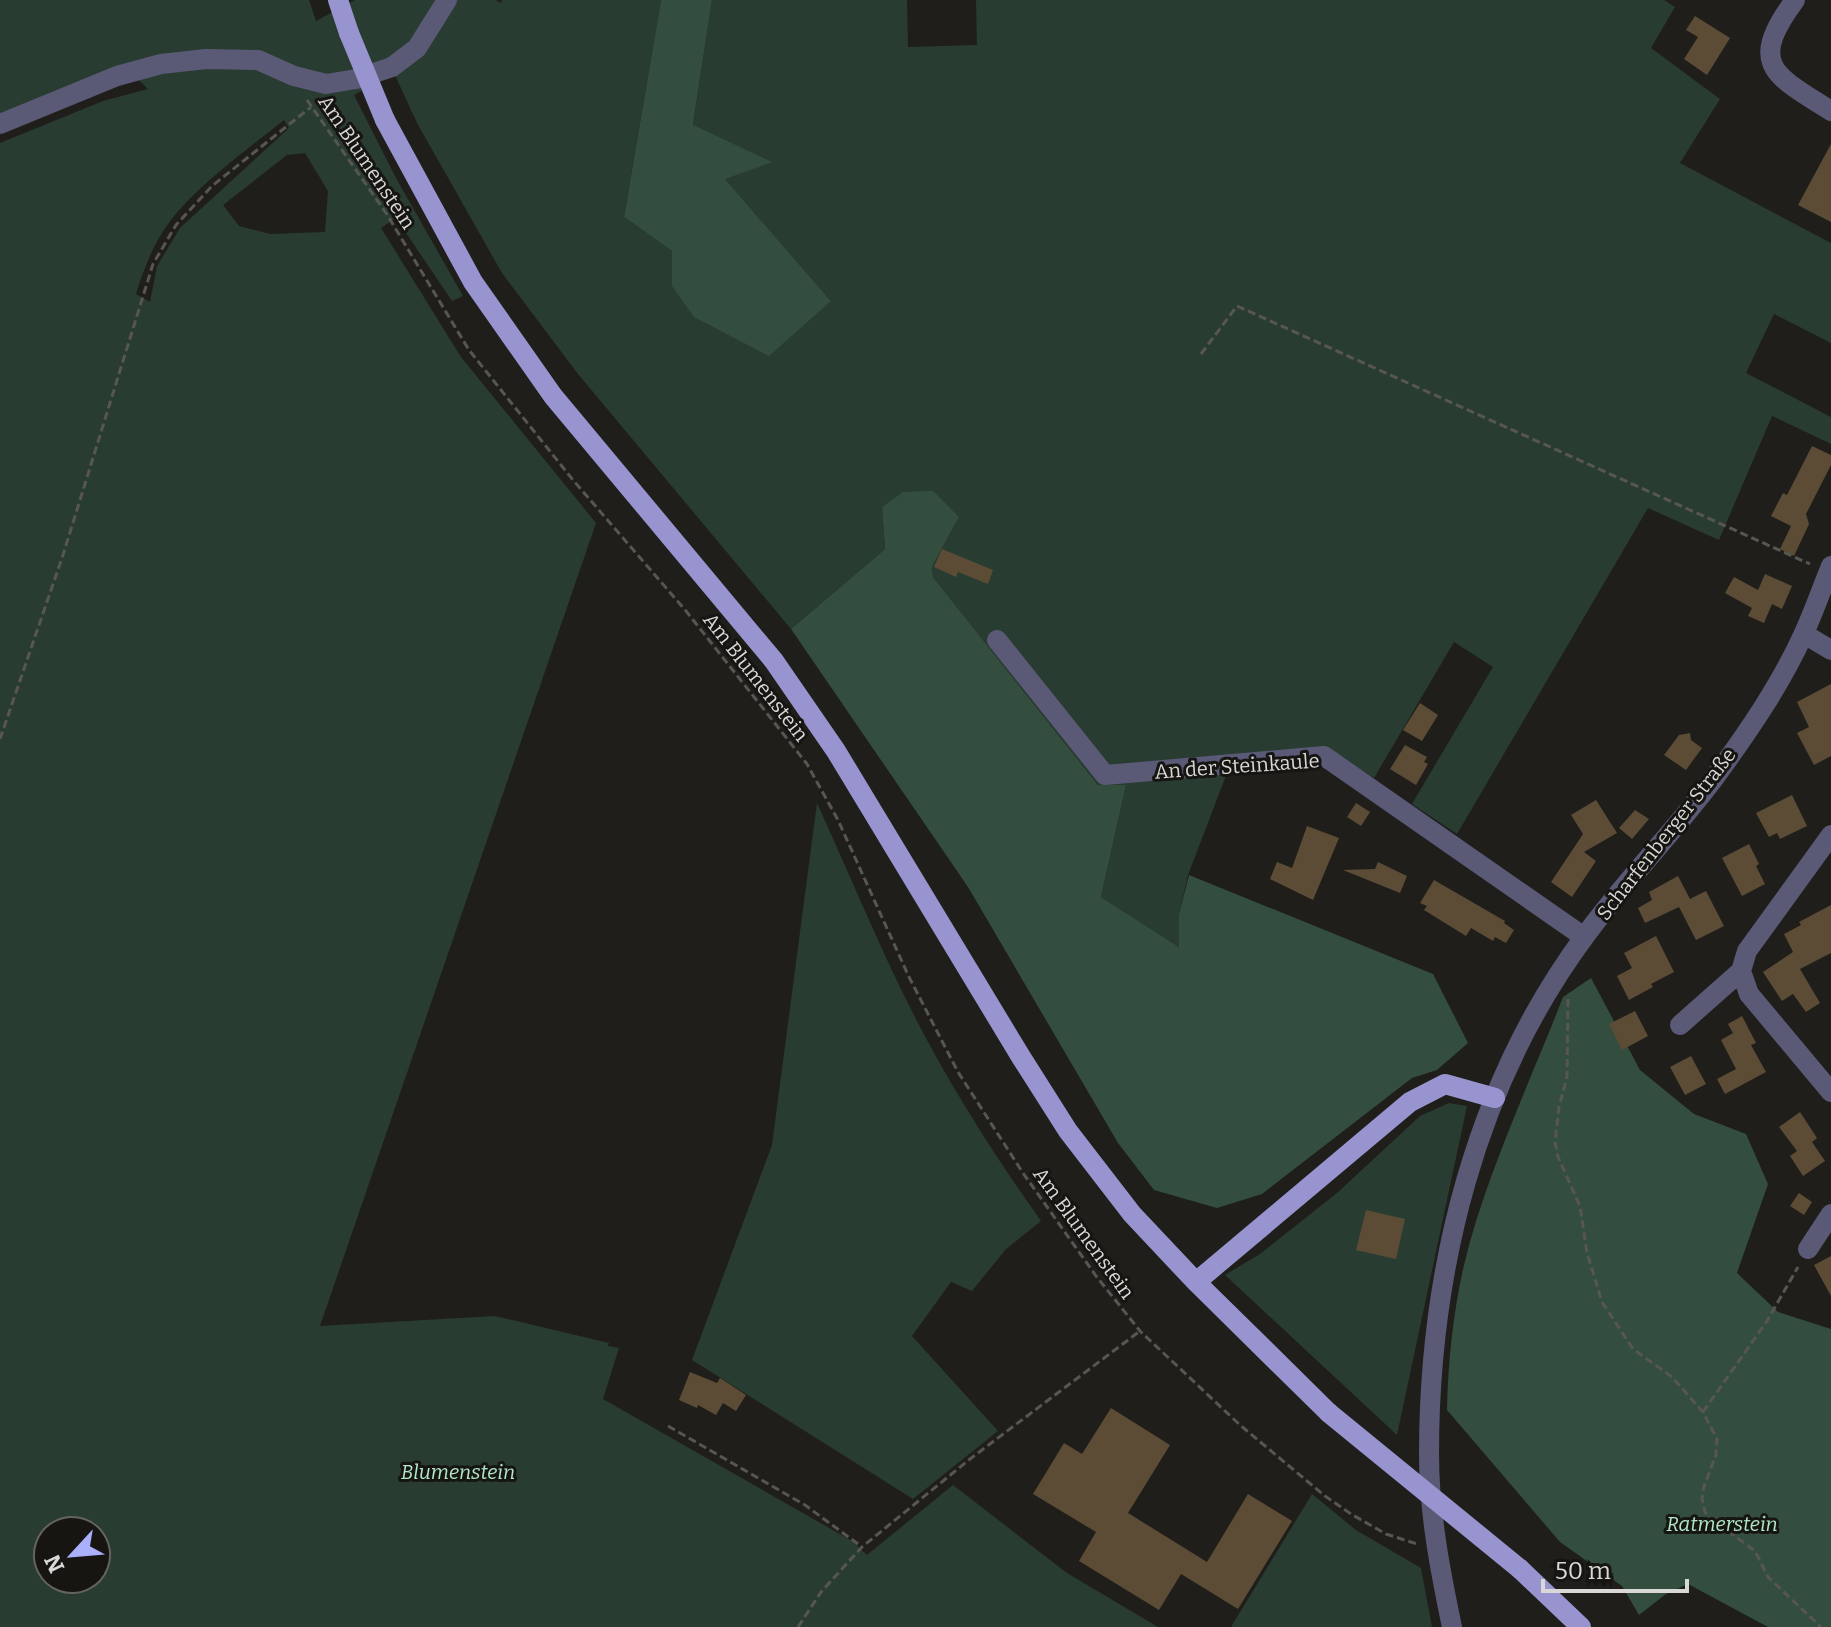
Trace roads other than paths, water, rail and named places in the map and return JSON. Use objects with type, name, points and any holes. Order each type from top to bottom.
[{"type":"main road","points":[[338,0],[385,120],[473,282],[553,396],[774,661],[836,751],[1068,1131],[1132,1214],[1329,1413],[1520,1569],[1581,1627]]},
{"type":"main road","points":[[1196,1282],[1410,1102],[1445,1084],[1495,1098]]},
{"type":"street","points":[[0,124],[117,76],[161,64],[206,59],[258,60],[294,76],[326,84],[356,79],[392,67],[417,48],[447,0]]},
{"type":"street","points":[[1795,0],[1776,29],[1771,43],[1769,53],[1773,67],[1783,81],[1831,111]]},
{"type":"street","name":"Scharfenberger Straße","points":[[1452,1627],[1437,1551],[1429,1455],[1443,1274],[1466,1175],[1495,1098],[1532,1019],[1584,937],[1714,778],[1760,711],[1804,634],[1830,569]]},
{"type":"street","points":[[1804,634],[1831,650]]},
{"type":"street","name":"An der Steinkaule","points":[[997,640],[1105,775],[1324,756],[1584,937]]},
{"type":"street","points":[[1680,1025],[1741,971],[1747,951],[1831,835]]},
{"type":"street","points":[[1741,971],[1749,994],[1831,1092]]},
{"type":"street","points":[[1808,1249],[1831,1214]]},
{"type":"park label","name":"Blumenstein","points":[[458,1472]]},
{"type":"park label","name":"Ratmerstein","points":[[1722,1524]]}]
